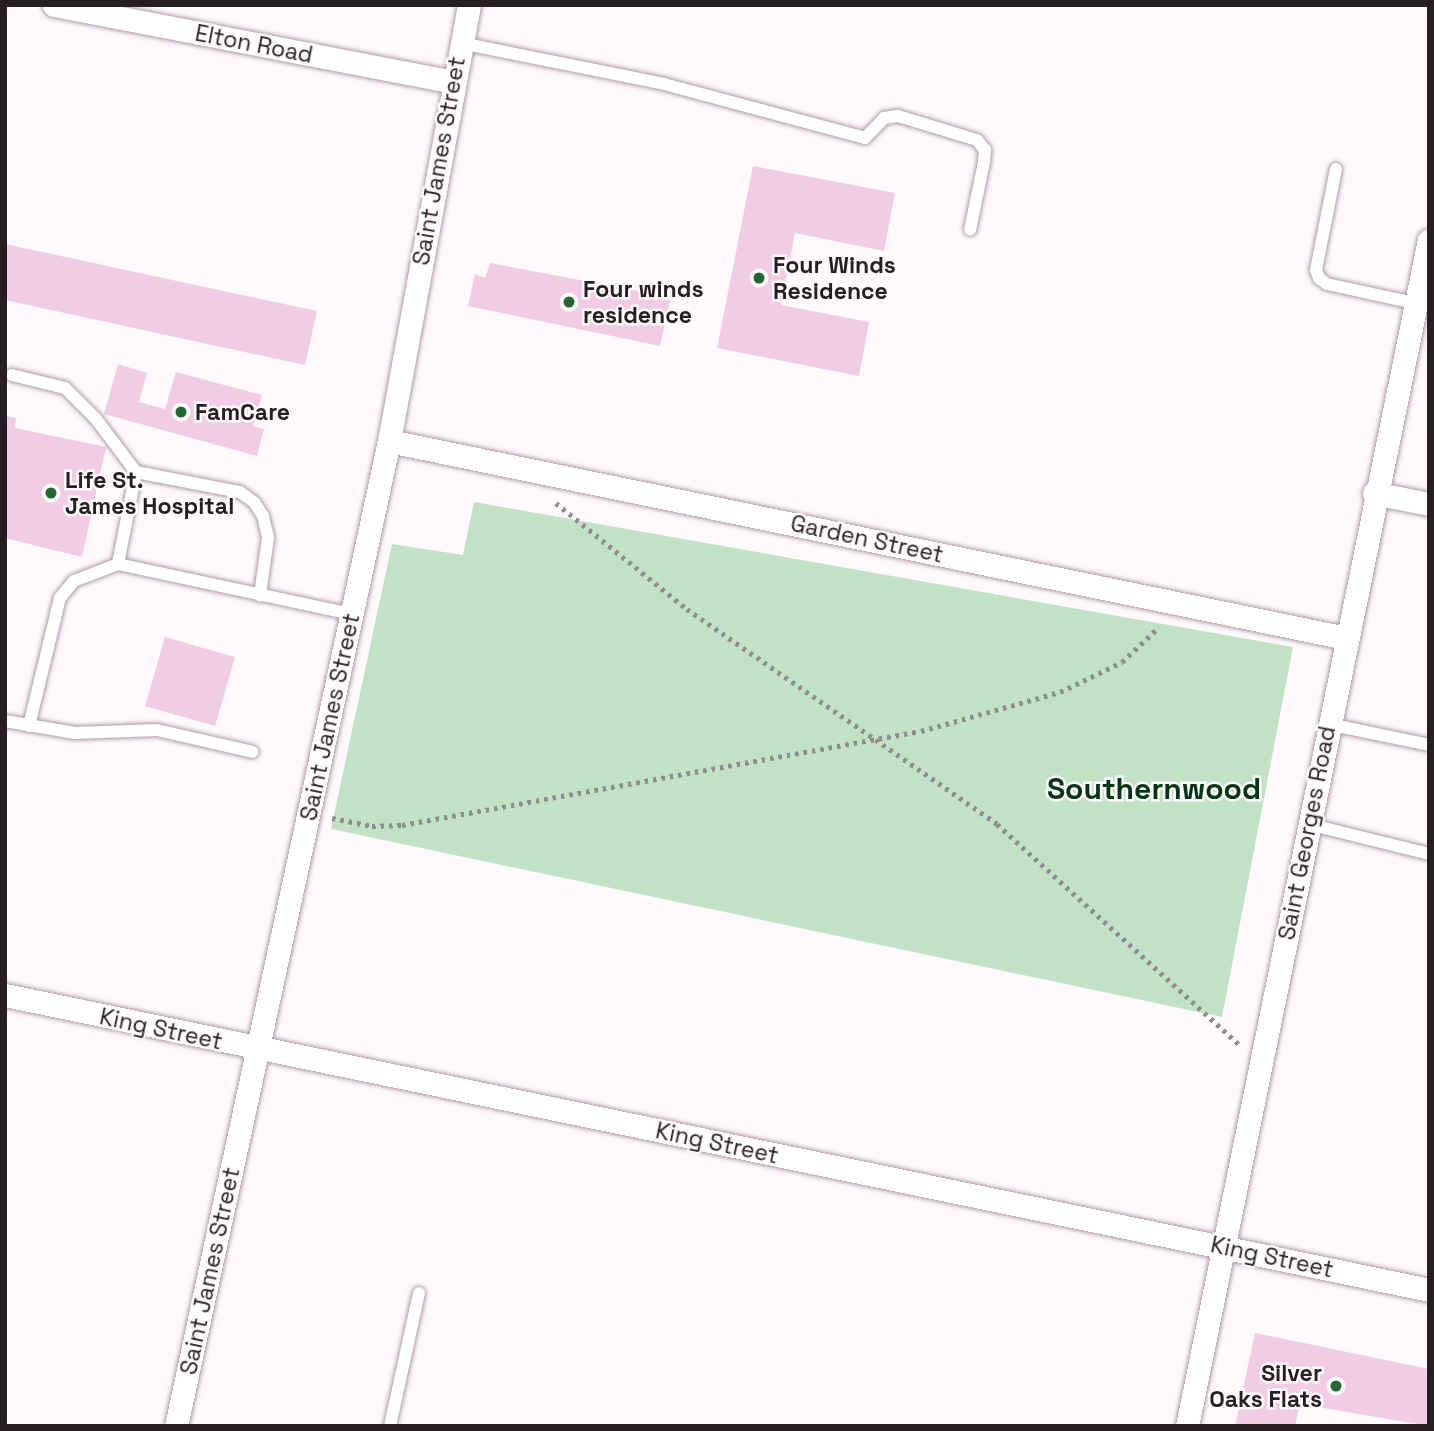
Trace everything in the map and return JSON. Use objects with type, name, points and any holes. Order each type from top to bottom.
[{"type":"street","name":"Elton Road","points":[[54,5],[453,82]]},
{"type":"street","name":"Saint James Street","points":[[176,1426],[389,441],[469,5]]},
{"type":"street","name":"Saint Georges Road","points":[[1187,1426],[1374,493],[1429,240]]},
{"type":"street","name":"Garden Street","points":[[389,441],[1346,638]]},
{"type":"street","points":[[1374,493],[1429,504]]},
{"type":"street","name":"King Street","points":[[5,995],[258,1050],[1429,1290]]},
{"type":"lane","points":[[461,43],[664,84],[865,138],[884,118],[898,116],[976,140],[985,150],[985,162],[970,230]]},
{"type":"lane","points":[[1336,169],[1316,270],[1319,278],[1326,284],[1415,303]]},
{"type":"lane","points":[[12,375],[65,388],[96,419],[136,472],[240,492],[254,502],[263,516],[268,538],[260,595]]},
{"type":"lane","points":[[118,564],[136,472]]},
{"type":"lane","points":[[29,726],[60,598],[74,581],[118,564],[352,614]]},
{"type":"lane","points":[[5,720],[75,733],[157,730],[253,752]]},
{"type":"lane","points":[[1328,724],[1429,745]]},
{"type":"lane","points":[[1308,824],[1429,854]]},
{"type":"lane","points":[[390,1426],[419,1293]]},
{"type":"path","points":[[552,501],[687,609],[996,824],[1261,1063]]},
{"type":"path","points":[[309,814],[372,826],[402,825],[877,739],[1060,692],[1122,662],[1183,604]]},
{"type":"green space","points":[[474,502],[1293,647],[1222,1017],[331,829],[392,544],[463,555]]},
{"type":"building","name":"Four Winds Residence","points":[[753,166],[895,193],[884,251],[795,233],[781,305],[869,322],[859,376],[717,348]]},
{"type":"building","points":[[5,244],[317,311],[305,365],[5,300]]},
{"type":"building","name":"Four winds residence","points":[[490,263],[671,297],[660,346],[468,306],[475,274],[485,278]]},
{"type":"building","name":"FamCare","points":[[118,364],[147,373],[139,402],[165,409],[176,372],[262,395],[253,426],[264,429],[257,456],[104,414]]},
{"type":"building","name":"Life St. James Hospital","points":[[5,416],[16,418],[15,428],[106,447],[82,557],[5,538]]},
{"type":"building","points":[[165,637],[235,657],[215,726],[145,706]]},
{"type":"building","name":"Silver Oaks Flats","points":[[1255,1333],[1429,1369],[1429,1426],[1300,1404],[1295,1426],[1235,1426]]},
{"type":"place","name":"Four Winds Residence","points":[[759,278]]},
{"type":"place","name":"Four winds residence","points":[[569,302]]},
{"type":"place","name":"FamCare","points":[[181,412]]},
{"type":"place","name":"Life St. James Hospital","points":[[51,493]]},
{"type":"place","name":"Silver Oaks Flats","points":[[1336,1386]]},
{"type":"district","name":"Southernwood","points":[[1154,789]]}]
